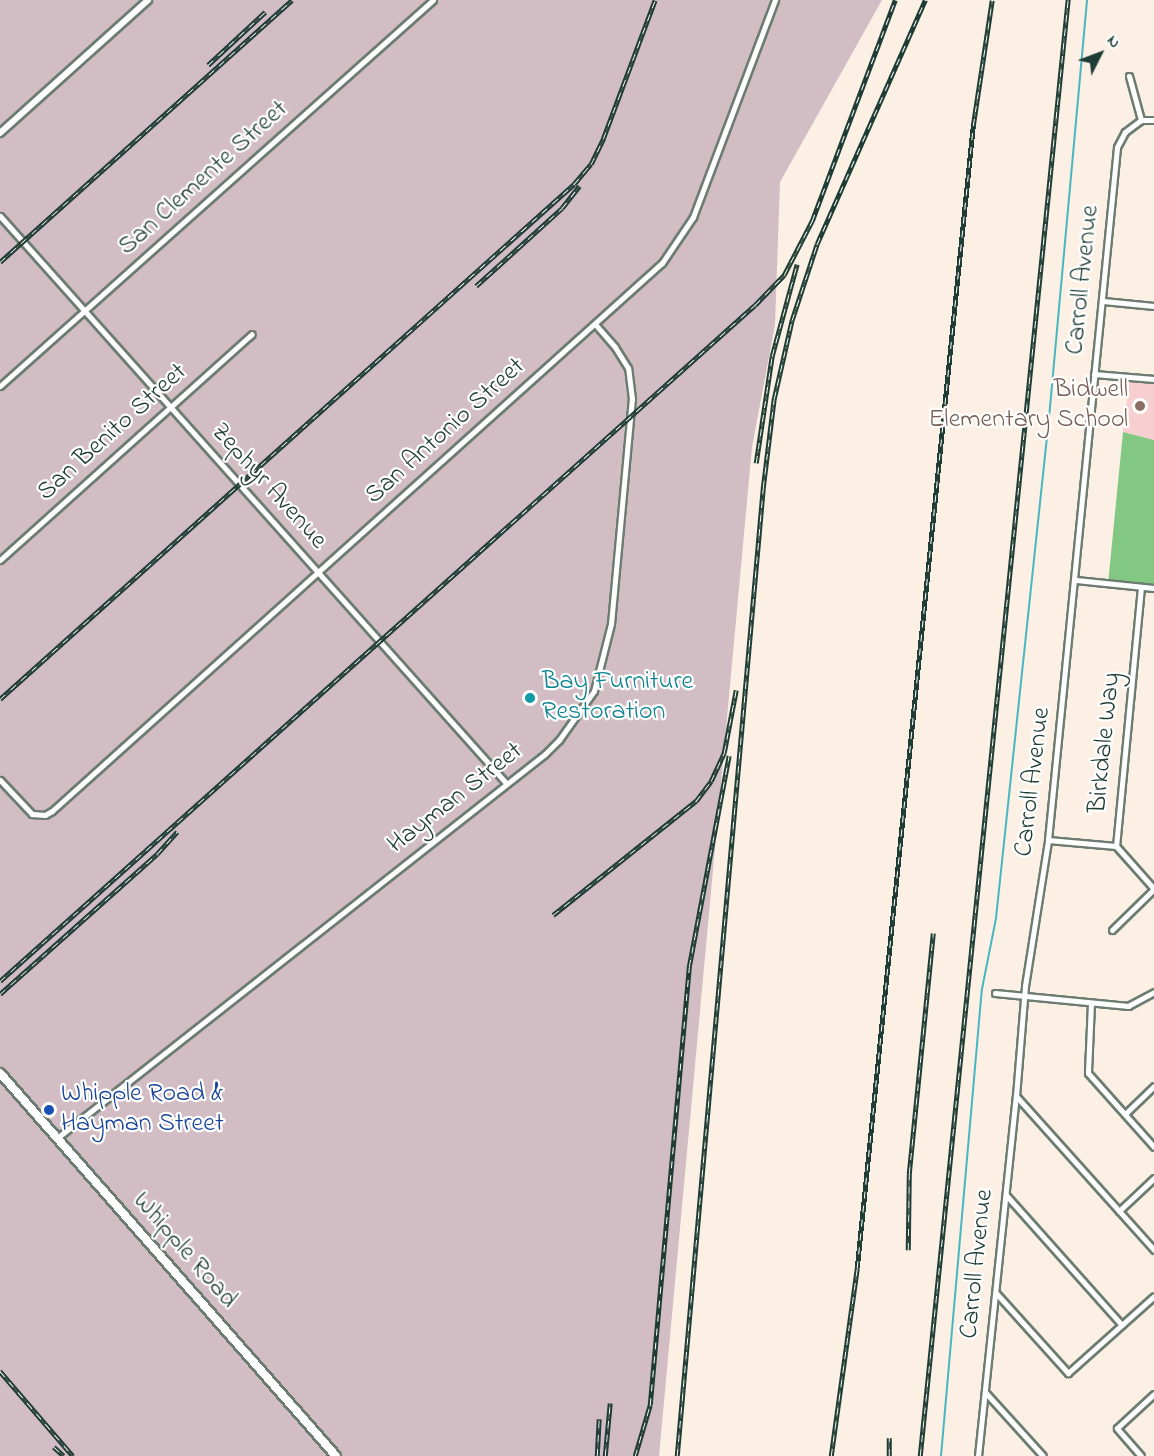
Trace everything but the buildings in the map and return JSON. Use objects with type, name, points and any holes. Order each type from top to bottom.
[{"type":"main road","name":"Whipple Road","points":[[0,1074],[336,1456]]},
{"type":"street","points":[[0,133],[148,0]]},
{"type":"street","name":"San Clemente Street","points":[[0,386],[433,0]]},
{"type":"street","name":"San Antonio Street","points":[[0,780],[27,810],[38,816],[52,811],[662,263],[693,217],[775,0]]},
{"type":"street","points":[[1129,76],[1141,120],[1154,120]]},
{"type":"street","name":"Carroll Avenue","points":[[978,1456],[1025,996],[1048,840],[1076,580],[1117,147],[1125,132],[1141,120]]},
{"type":"street","name":"Zephyr Avenue","points":[[0,216],[507,784]]},
{"type":"street","points":[[1102,301],[1154,306]]},
{"type":"street","name":"Hayman Street","points":[[57,1138],[507,784],[559,740],[594,691],[611,624],[632,399],[628,368],[615,347],[595,324]]},
{"type":"street","name":"San Benito Street","points":[[0,560],[252,334]]},
{"type":"street","points":[[1094,374],[1154,379]]},
{"type":"street","points":[[1076,580],[1154,588]]},
{"type":"street","name":"Birkdale Way","points":[[1141,587],[1116,846],[1154,889]]},
{"type":"street","points":[[1048,840],[1116,846]]},
{"type":"street","points":[[1112,930],[1154,889]]},
{"type":"street","points":[[995,993],[1128,1006],[1154,992]]},
{"type":"street","points":[[1091,1003],[1088,1073],[1154,1147]]},
{"type":"street","points":[[1125,1114],[1154,1086]]},
{"type":"street","points":[[1016,1096],[1154,1250]]},
{"type":"street","points":[[1119,1210],[1154,1178]]},
{"type":"street","points":[[1006,1195],[1122,1325]]},
{"type":"street","points":[[996,1293],[1068,1373],[1154,1296]]},
{"type":"street","points":[[985,1392],[1043,1456]]},
{"type":"street","points":[[1141,1456],[1117,1428],[1154,1395]]},
{"type":"shaded area","points":[[0,0],[882,0],[780,182],[775,325],[752,447],[659,1456],[0,1456]]},
{"type":"shaded area","name":"Bidwell Elementary School","points":[[1130,377],[1154,379],[1154,440],[1123,432]]},
{"type":"green space","points":[[1123,432],[1154,440],[1154,588],[1108,584]]},
{"type":"waterway","points":[[941,1456],[982,989],[996,918],[1049,418],[1087,0]]},
{"type":"railway","points":[[0,262],[292,0]]},
{"type":"railway","points":[[0,699],[574,184],[591,164],[603,139],[655,0]]},
{"type":"railway","points":[[0,981],[755,305],[784,275],[812,221],[895,0]]},
{"type":"railway","points":[[677,1456],[763,488],[774,399],[792,320],[817,244],[925,0]]},
{"type":"railway","points":[[831,1456],[857,1268],[973,126],[992,0]]},
{"type":"railway","points":[[920,1456],[1068,0]]},
{"type":"railway","points":[[208,65],[265,12]]},
{"type":"railway","points":[[476,286],[562,208],[579,186]]},
{"type":"railway","points":[[756,463],[772,356],[797,264]]},
{"type":"railway","points":[[553,915],[696,801],[711,781],[724,753],[736,690]]},
{"type":"railway","points":[[635,1456],[650,1405],[689,967],[729,756]]},
{"type":"railway","points":[[0,994],[157,854],[177,832]]},
{"type":"railway","points":[[908,1250],[909,1174],[933,933]]},
{"type":"railway","points":[[0,1371],[73,1456]]},
{"type":"railway","points":[[605,1456],[610,1403]]},
{"type":"railway","points":[[597,1456],[599,1419]]},
{"type":"railway","points":[[889,1438],[889,1456]]},
{"type":"railway","points":[[54,1447],[64,1456]]},
{"type":"place","name":"Bidwell Elementary School","points":[[1140,406]]},
{"type":"place","name":"Bay Furniture Restoration","points":[[530,698]]},
{"type":"place","name":"Whipple Road & Hayman Street","points":[[49,1110]]}]
